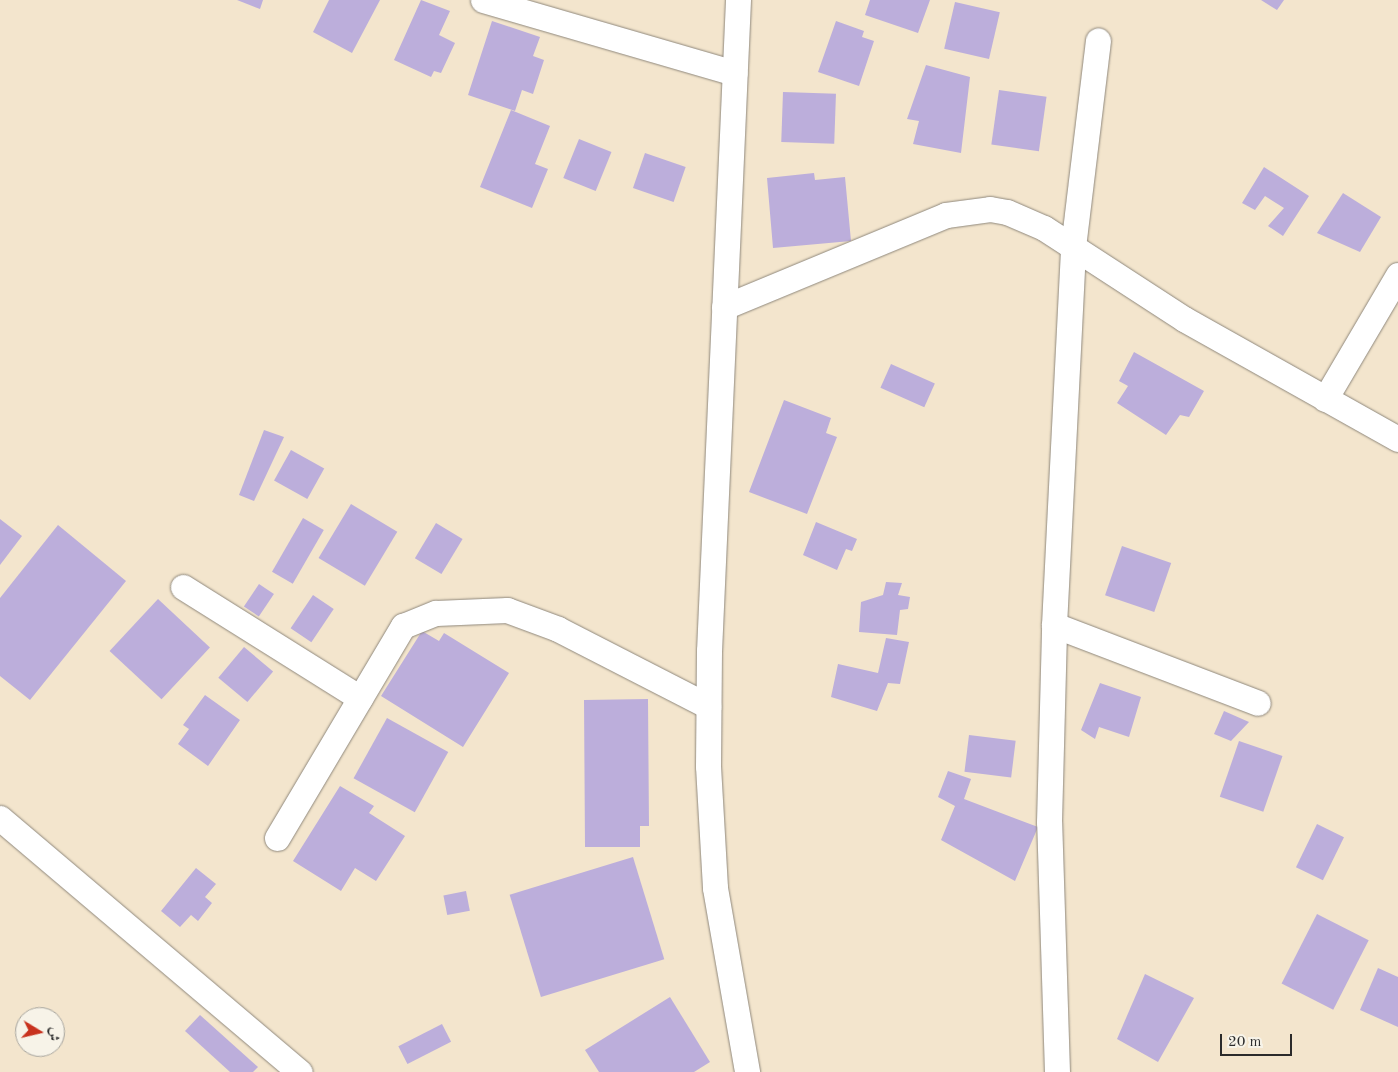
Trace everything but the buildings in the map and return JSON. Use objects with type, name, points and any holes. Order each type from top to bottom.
[{"type":"street","points":[[483,0],[735,73]]},
{"type":"street","points":[[738,0],[708,706],[715,888],[747,1072]]},
{"type":"street","points":[[1057,1072],[1049,822],[1054,625],[1073,247],[1098,41]]},
{"type":"street","points":[[724,307],[946,215],[969,210],[1008,212],[1044,228],[1184,319],[1398,439]]},
{"type":"street","points":[[1325,399],[1398,275]]},
{"type":"street","points":[[183,586],[360,698]]},
{"type":"street","points":[[276,838],[403,626],[436,612],[507,610],[558,629],[708,706]]},
{"type":"street","points":[[1054,625],[1258,703]]},
{"type":"street","points":[[0,818],[300,1072]]}]
